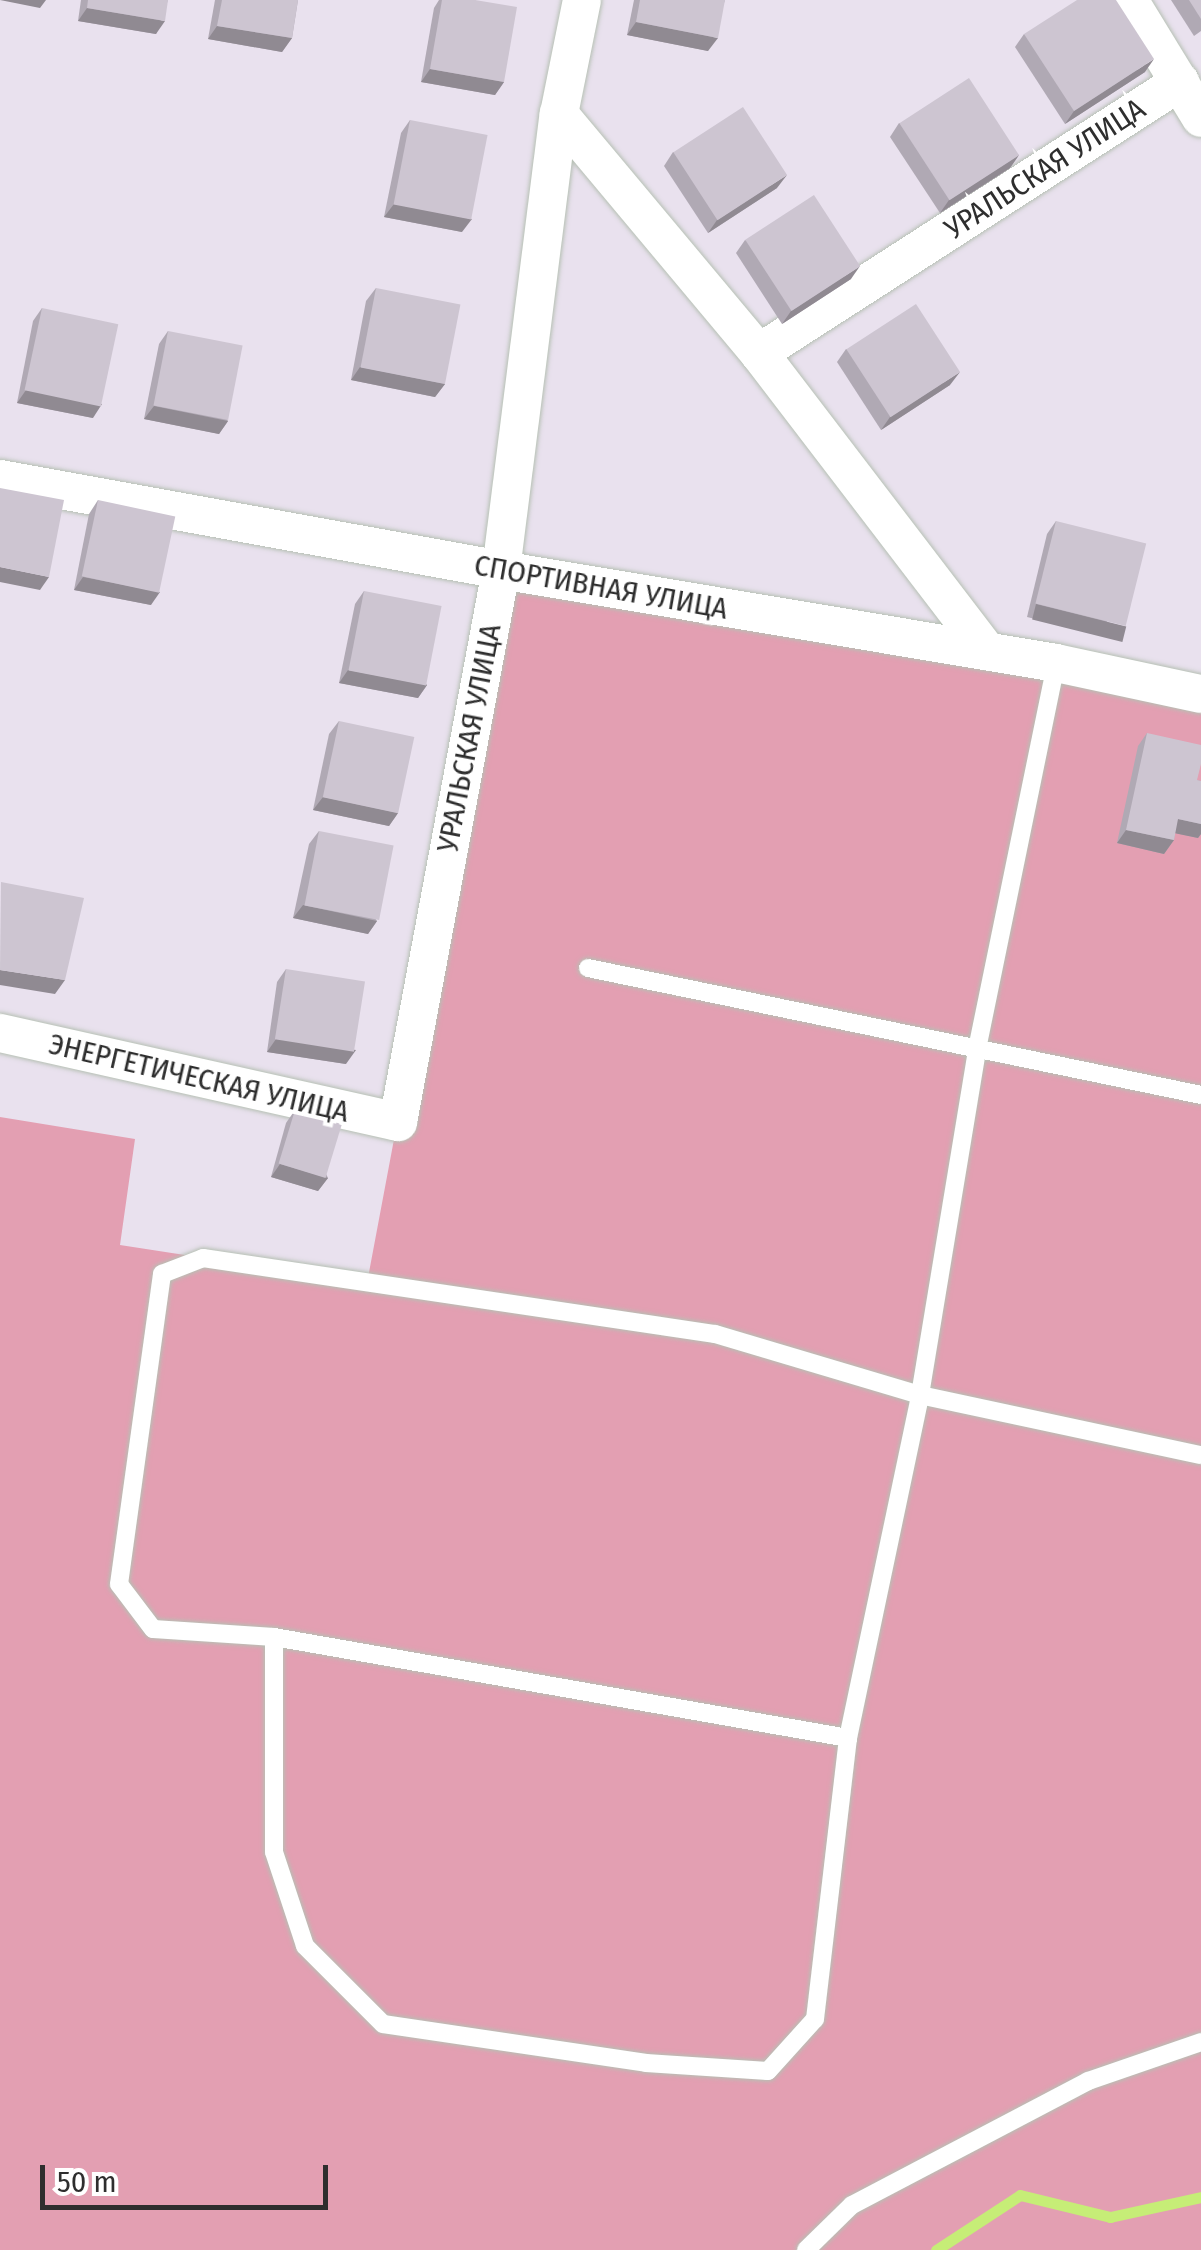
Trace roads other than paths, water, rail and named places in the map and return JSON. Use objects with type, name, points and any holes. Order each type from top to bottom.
[{"type":"street","name":"УРАЛЬСКАЯ УЛИЦА","points":[[398,1122],[500,570],[560,114],[582,0]]},
{"type":"street","points":[[1129,0],[1201,118]]},
{"type":"street","name":"УРАЛЬСКАЯ УЛИЦА","points":[[759,353],[1180,82]]},
{"type":"street","points":[[560,114],[759,353],[987,651]]},
{"type":"street","name":"СПОРТИВНАЯ УЛИЦА","points":[[0,479],[500,570],[1056,662],[1201,694]]},
{"type":"street","name":"ЭНЕРГЕТИЧЕСКАЯ УЛИЦА","points":[[0,1033],[398,1122]]},
{"type":"lane","points":[[274,1636],[274,1852],[305,1946],[383,2024],[646,2063],[768,2071],[816,2019],[848,1738],[920,1395],[977,1048],[1056,662]]},
{"type":"lane","points":[[588,968],[1201,1095]]},
{"type":"lane","points":[[848,1738],[274,1636],[154,1629],[119,1584],[162,1274],[204,1258],[715,1334],[920,1395],[1201,1455]]},
{"type":"lane","points":[[806,2250],[852,2205],[1071,2090],[1201,2042]]},
{"type":"waterway","points":[[936,2250],[1020,2195],[1110,2217],[1201,2197]]}]
